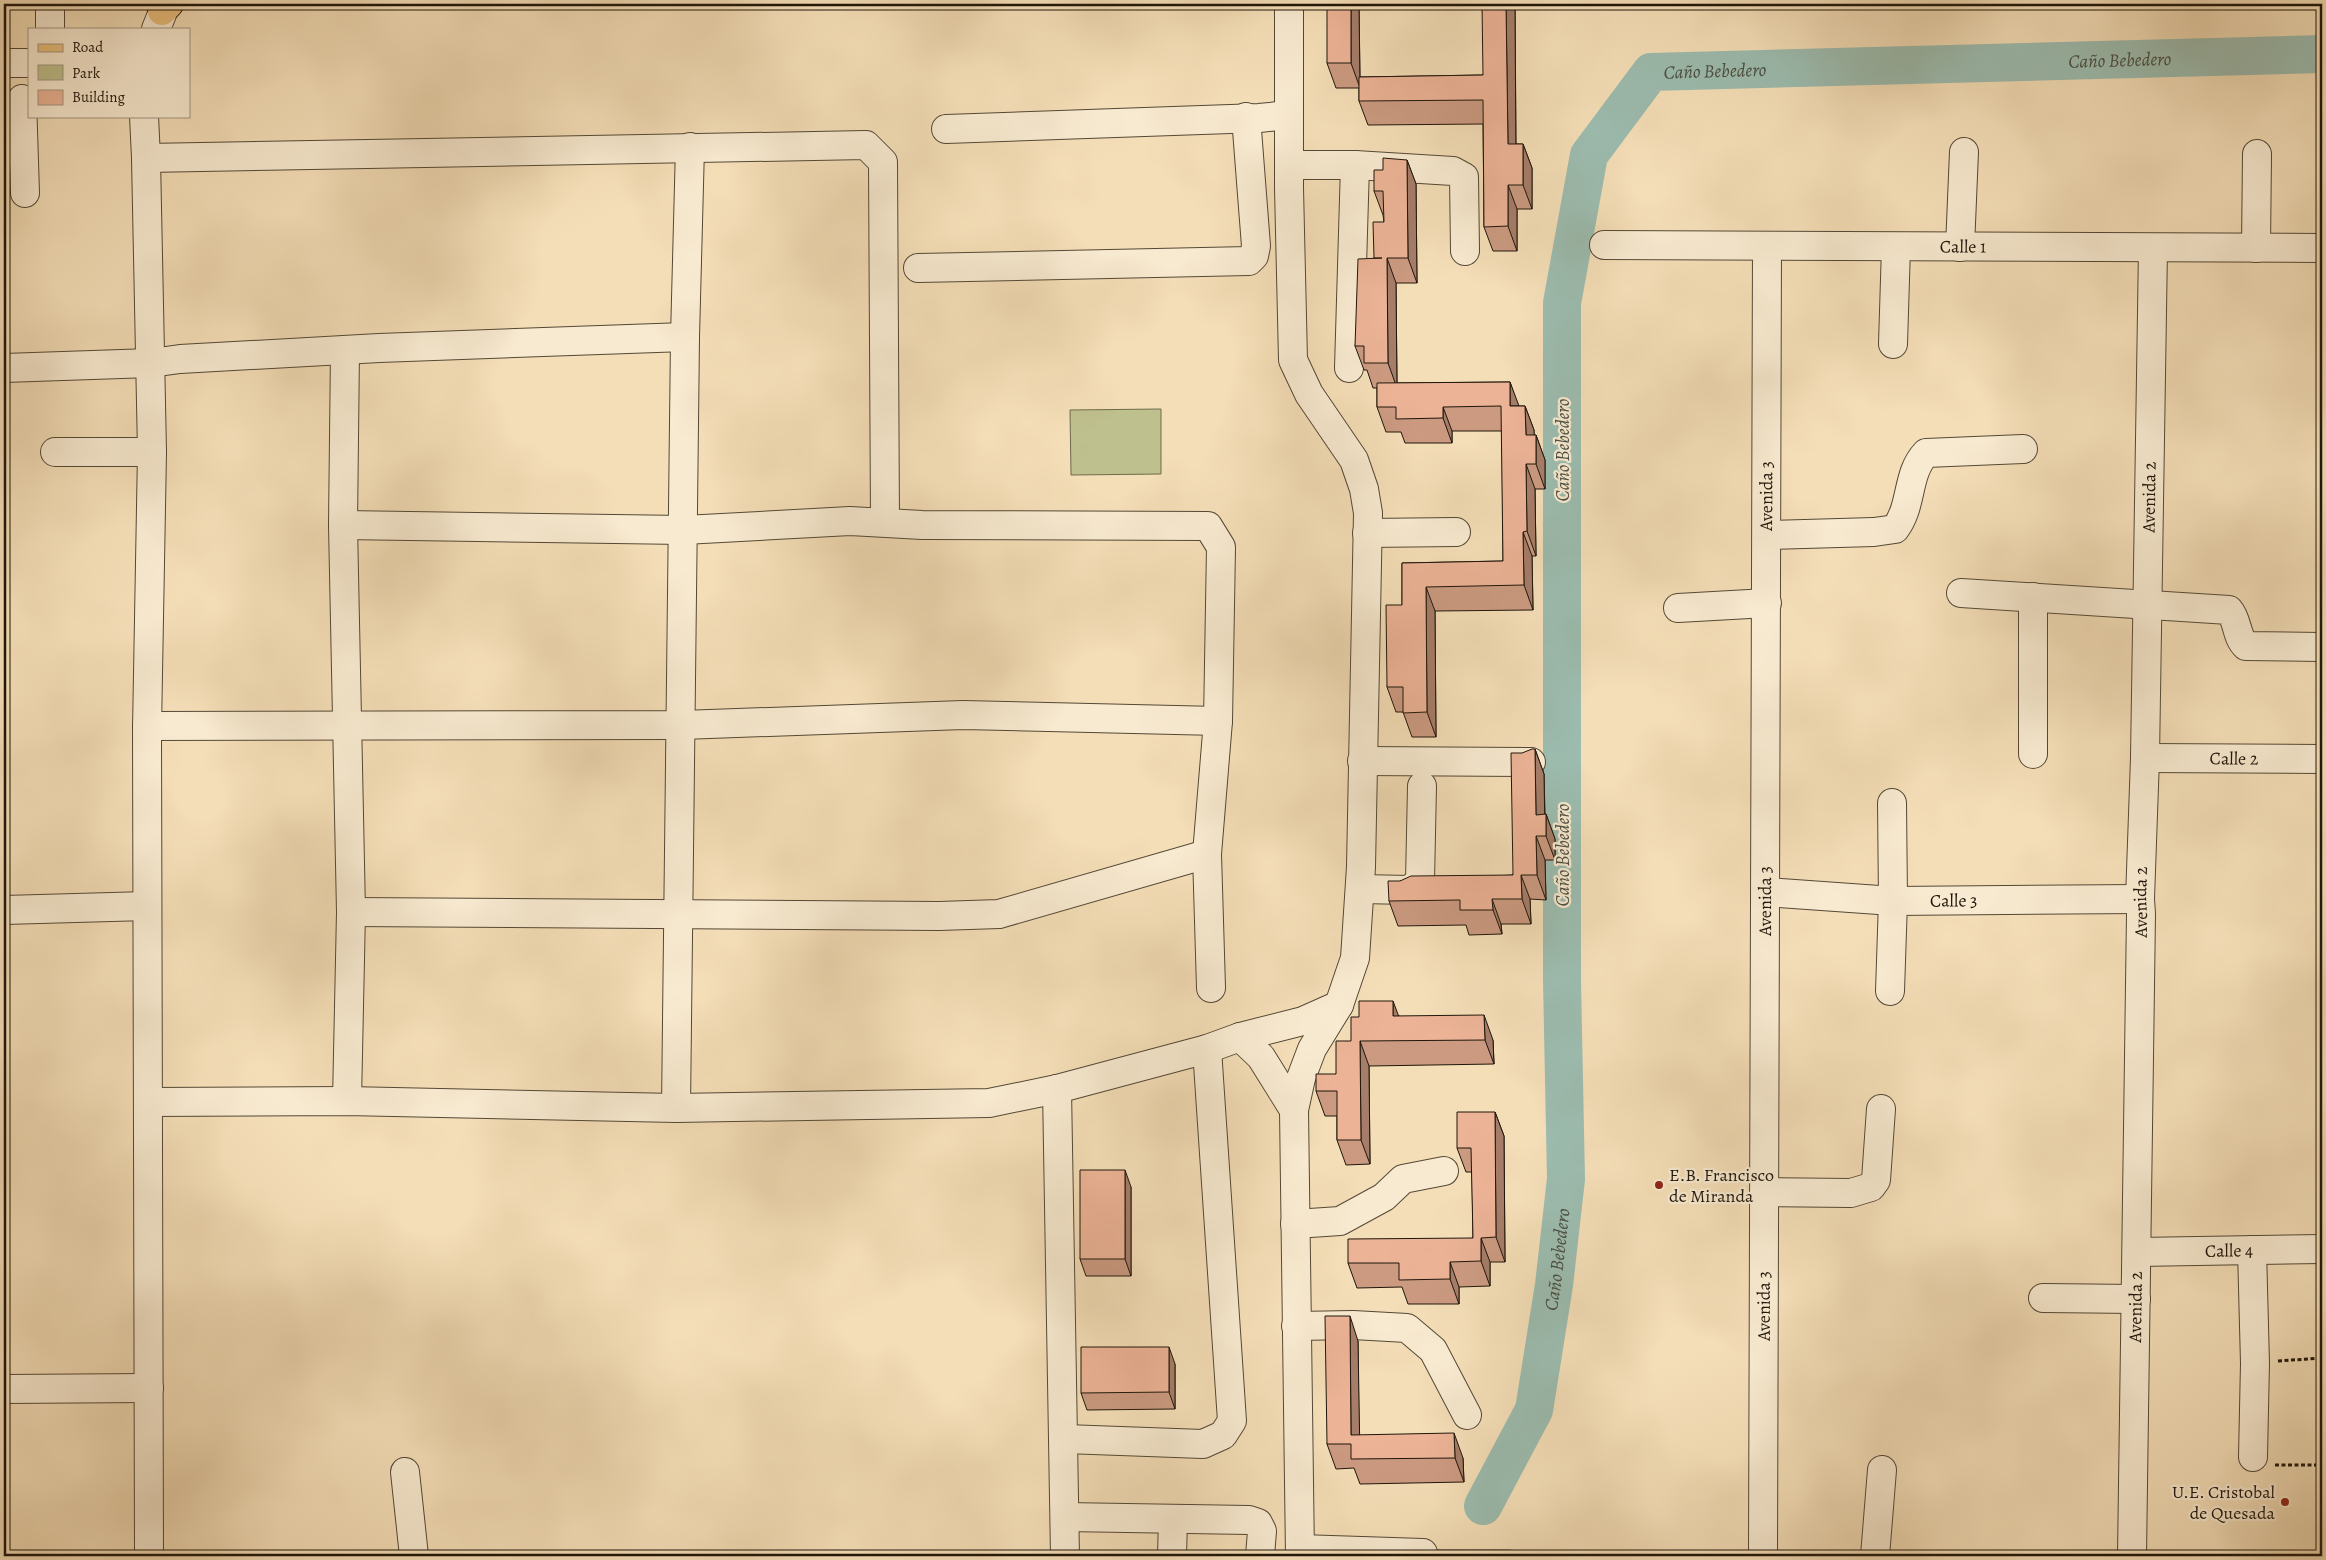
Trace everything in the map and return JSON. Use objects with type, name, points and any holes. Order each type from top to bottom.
[{"type":"street","points":[[50,4],[50,28]]},
{"type":"street","points":[[1289,4],[1289,165],[1293,360],[1309,394],[1354,460],[1364,489],[1368,513],[1360,889],[1355,958],[1339,1005],[1312,1049],[1301,1078],[1294,1110],[1300,1553],[1423,1553]]},
{"type":"street","points":[[144,28],[159,10]]},
{"type":"street","points":[[4,62],[28,63]]},
{"type":"street","points":[[18,99],[25,194]]},
{"type":"street","points":[[946,129],[1289,115]]},
{"type":"street","points":[[918,268],[1249,261],[1254,256],[1256,246],[1246,117]]},
{"type":"street","points":[[144,118],[152,452],[147,726],[150,1556]]},
{"type":"street","points":[[146,158],[866,145],[883,162],[885,522]]},
{"type":"street","points":[[676,1108],[680,915],[685,337],[690,147]]},
{"type":"street","points":[[1960,247],[1964,152]]},
{"type":"street","points":[[2256,248],[2257,154]]},
{"type":"street","points":[[1289,165],[1355,165],[1453,171],[1464,177],[1464,251]]},
{"type":"street","points":[[1349,368],[1355,165]]},
{"type":"street","name":"Calle 1","points":[[1604,246],[2322,248]]},
{"type":"street","name":"Avenida 3","points":[[1763,1556],[1767,246]]},
{"type":"street","points":[[1893,344],[1896,247]]},
{"type":"street","name":"Avenida 2","points":[[2132,1556],[2140,899],[2145,758],[2153,248]]},
{"type":"street","points":[[4,368],[151,363],[180,359],[346,350],[685,337]]},
{"type":"street","points":[[346,350],[343,525],[351,912],[346,1101]]},
{"type":"street","points":[[1767,535],[1874,532],[1895,529],[1904,518],[1917,463],[1926,453],[2023,448]]},
{"type":"street","points":[[55,452],[152,452]]},
{"type":"street","points":[[343,525],[684,530],[850,521],[922,525],[1208,526],[1221,547],[1218,720],[1207,854],[1211,988]]},
{"type":"street","points":[[1367,533],[1456,532]]},
{"type":"street","points":[[1960,593],[2229,610],[2234,615],[2242,643],[2246,646],[2322,647]]},
{"type":"street","points":[[2033,597],[2033,754]]},
{"type":"street","points":[[1678,608],[1767,603]]},
{"type":"street","points":[[147,726],[682,725],[964,715],[1218,720]]},
{"type":"street","name":"Calle 2","points":[[2145,758],[2322,760]]},
{"type":"street","points":[[1362,761],[1531,762]]},
{"type":"street","points":[[1360,889],[1409,890],[1420,881],[1422,786]]},
{"type":"street","points":[[1890,991],[1894,901],[1892,803]]},
{"type":"street","points":[[351,912],[939,916],[999,914],[1207,854]]},
{"type":"street","name":"Calle 3","points":[[1766,892],[1894,901],[2140,899]]},
{"type":"street","points":[[4,910],[147,906]]},
{"type":"street","points":[[149,1102],[346,1101],[676,1108],[989,1103],[1058,1089],[1207,1049],[1240,1037],[1303,1021],[1339,1005]]},
{"type":"street","points":[[1240,1037],[1261,1057],[1294,1110]]},
{"type":"street","points":[[1065,1438],[1203,1444],[1223,1435],[1232,1421],[1207,1049]]},
{"type":"street","points":[[1058,1089],[1066,1556]]},
{"type":"street","points":[[1764,1192],[1851,1194],[1871,1187],[1876,1180],[1881,1109]]},
{"type":"street","points":[[1295,1224],[1340,1221],[1384,1197],[1403,1179],[1444,1171]]},
{"type":"street","name":"Calle 4","points":[[2137,1252],[2322,1249]]},
{"type":"street","points":[[2252,1250],[2255,1363],[2253,1457]]},
{"type":"street","points":[[2044,1298],[2136,1299]]},
{"type":"street","points":[[1296,1326],[1353,1324],[1407,1328],[1433,1350],[1467,1415]]},
{"type":"street","points":[[4,1389],[149,1388]]},
{"type":"street","points":[[1875,1556],[1882,1470]]},
{"type":"street","points":[[406,1472],[414,1556]]},
{"type":"street","points":[[1065,1517],[1249,1520],[1258,1523],[1262,1531],[1260,1556]]},
{"type":"street","points":[[1172,1556],[1173,1520]]},
{"type":"path","points":[[2255,1363],[2322,1358]]},
{"type":"path","points":[[2253,1457],[2272,1465],[2322,1465]]},
{"type":"green space","points":[[1161,409],[1161,474],[1071,475],[1070,410]]},
{"type":"green space","points":[[1436,1550],[1511,1550],[1511,1556],[1436,1556]]},
{"type":"building","points":[[1327,4],[1351,4],[1351,63],[1327,63]]},
{"type":"building","points":[[1482,4],[1506,4],[1508,144],[1523,144],[1523,185],[1508,185],[1508,226],[1484,227],[1483,100],[1359,101],[1359,77],[1483,75]]},
{"type":"building","points":[[1383,158],[1407,160],[1408,258],[1387,258],[1388,363],[1364,363],[1364,346],[1355,346],[1358,259],[1382,258],[1374,258],[1373,222],[1384,222],[1383,191],[1374,191],[1374,170],[1383,170]]},
{"type":"building","points":[[1510,382],[1510,406],[1525,406],[1526,435],[1536,435],[1536,464],[1526,464],[1527,531],[1523,532],[1524,585],[1426,587],[1427,712],[1403,713],[1403,687],[1387,687],[1386,605],[1402,605],[1402,563],[1503,561],[1501,406],[1443,407],[1443,418],[1396,419],[1396,407],[1377,407],[1377,383]]},
{"type":"building","points":[[1535,749],[1536,815],[1546,814],[1546,836],[1536,836],[1537,875],[1521,875],[1522,899],[1492,899],[1493,910],[1460,910],[1460,900],[1389,901],[1388,881],[1400,881],[1411,876],[1513,875],[1511,753],[1522,753]]},
{"type":"building","points":[[1359,1001],[1393,1001],[1393,1016],[1484,1015],[1485,1040],[1360,1041],[1361,1140],[1337,1140],[1337,1091],[1316,1091],[1316,1074],[1336,1074],[1336,1041],[1351,1041],[1351,1017],[1359,1017]]},
{"type":"building","points":[[1457,1112],[1495,1112],[1496,1237],[1481,1238],[1481,1261],[1450,1262],[1450,1279],[1399,1280],[1399,1263],[1348,1263],[1348,1239],[1473,1238],[1471,1148],[1457,1148]]},
{"type":"building","points":[[1080,1170],[1125,1170],[1125,1259],[1080,1259]]},
{"type":"building","points":[[1325,1316],[1350,1316],[1351,1435],[1454,1433],[1455,1458],[1351,1459],[1351,1444],[1327,1444]]},
{"type":"building","points":[[1081,1347],[1169,1347],[1169,1392],[1081,1393]]},
{"type":"waterway","name":"Caño Bebedero","points":[[1483,1506],[1534,1410],[1554,1285],[1566,1179],[1562,981],[1562,303],[1589,155],[1651,72],[2322,54]]},
{"type":"place","name":"E.B. Francisco de Miranda","points":[[1659,1185]]},
{"type":"place","name":"U.E. Cristobal de Quesada","points":[[2285,1502]]}]
